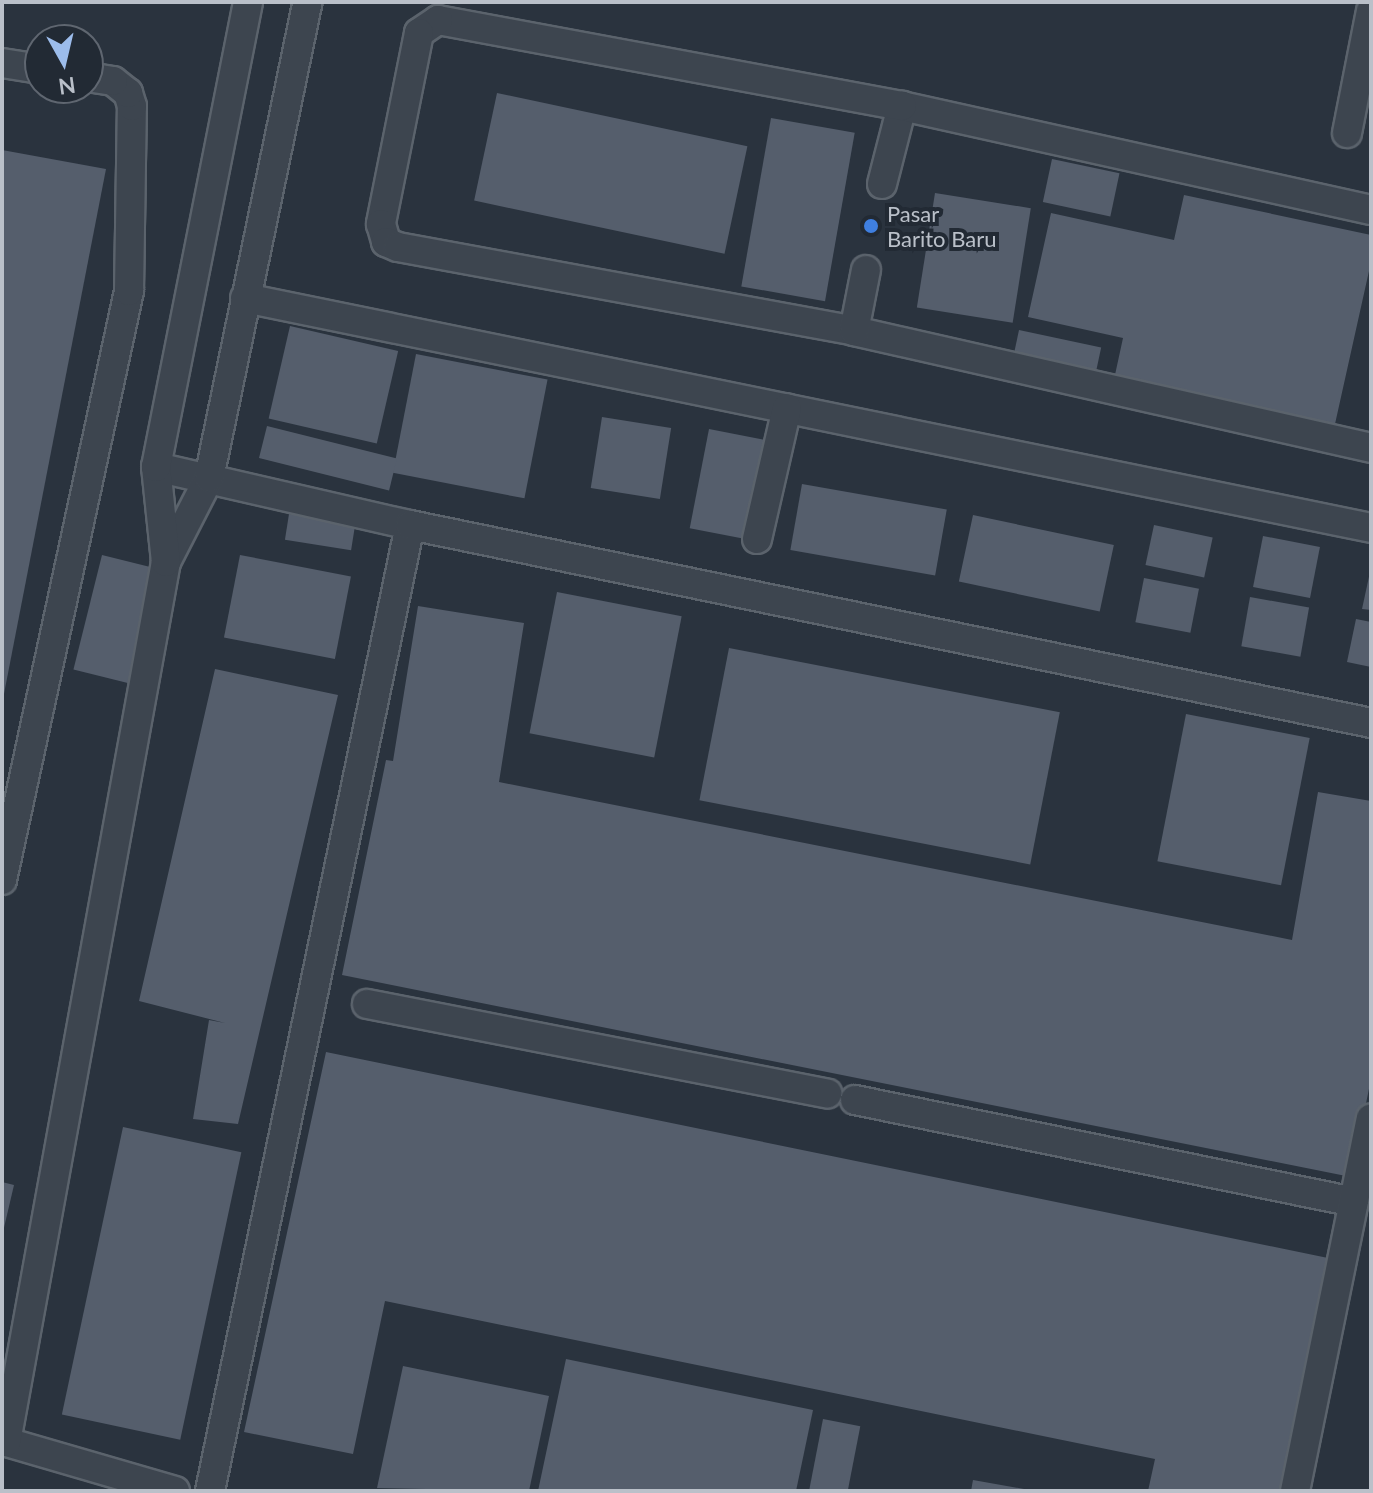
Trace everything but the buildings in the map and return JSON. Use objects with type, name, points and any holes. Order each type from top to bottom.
[{"type":"lane","points":[[175,1491],[142,1488],[4,1449],[166,562],[156,467],[248,2]]},
{"type":"lane","points":[[166,562],[209,478],[308,2]]},
{"type":"lane","points":[[1356,119],[1371,11]]},
{"type":"lane","points":[[1371,210],[902,106],[438,20],[419,33],[381,224],[386,242],[854,331],[1371,448]]},
{"type":"lane","points":[[2,63],[24,66]]},
{"type":"lane","points":[[2,880],[129,291],[132,106],[128,93],[113,81],[104,80]]},
{"type":"lane","points":[[882,184],[902,106]]},
{"type":"lane","points":[[854,331],[866,270]]},
{"type":"lane","points":[[245,298],[1371,528]]},
{"type":"lane","points":[[757,539],[787,408]]},
{"type":"lane","points":[[156,467],[410,525],[1371,723]]},
{"type":"lane","points":[[210,1491],[410,525]]},
{"type":"lane","points":[[367,1004],[827,1093]]},
{"type":"lane","points":[[855,1100],[1354,1202]]},
{"type":"lane","points":[[1295,1491],[1371,1119]]},
{"type":"place","name":"Pasar Barito Baru","points":[[871,226]]}]
